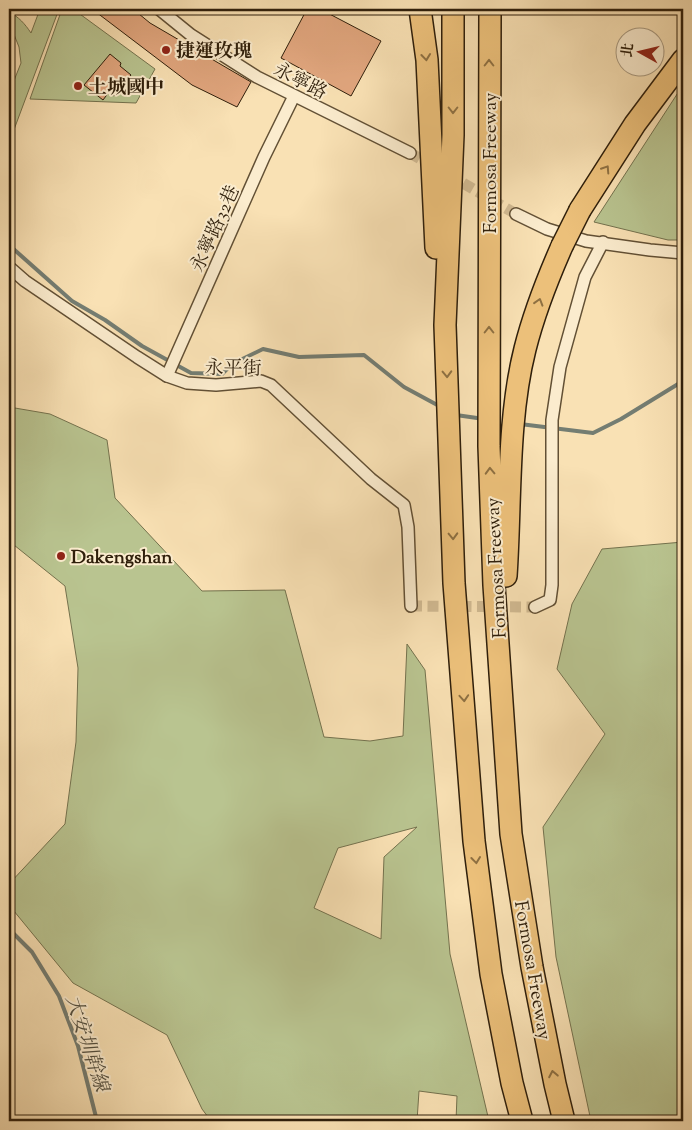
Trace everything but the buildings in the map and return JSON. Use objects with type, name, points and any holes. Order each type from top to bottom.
[{"type":"highway","points":[[420,9],[427,60],[437,264],[445,325]]},
{"type":"highway","name":"Formosa Freeway","points":[[453,9],[453,135],[445,325],[454,583],[474,841],[491,974],[512,1083],[522,1121]]},
{"type":"highway","name":"Formosa Freeway","points":[[490,9],[489,419],[494,585],[511,834],[532,967],[564,1121]]},
{"type":"highway","points":[[511,834],[506,585],[514,423],[525,350],[541,295],[580,210],[635,124],[683,60]]},
{"type":"street","name":"永寧路","points":[[159,9],[191,35],[257,76],[410,153]]},
{"type":"street","name":"永寧路32巷","points":[[167,376],[264,157],[294,96]]},
{"type":"street","points":[[516,214],[548,228],[586,240],[683,253]]},
{"type":"street","points":[[535,607],[550,600],[552,585],[552,420],[560,367],[585,277],[603,242]]},
{"type":"street","name":"永平街","points":[[9,267],[25,281],[137,358],[167,376],[188,383],[207,385],[260,381],[271,385],[371,479],[404,505],[408,527],[411,606]]},
{"type":"green space","points":[[40,9],[59,9],[9,143],[9,93],[21,63],[19,47],[13,32],[9,29],[9,12],[22,21],[31,33]]},
{"type":"green space","name":"土城國中","points":[[62,9],[73,9],[155,69],[136,103],[30,99]]},
{"type":"green space","points":[[683,85],[683,240],[668,240],[594,222]]},
{"type":"green space","points":[[9,407],[50,414],[107,440],[115,498],[202,591],[285,590],[324,737],[370,741],[403,736],[407,644],[425,670],[450,954],[489,1121],[456,1121],[457,1096],[419,1091],[417,1121],[211,1121],[202,1109],[167,1035],[73,983],[9,905],[9,884],[65,824],[76,742],[78,668],[65,586],[9,541]],"holes":[[[417,827],[384,857],[381,939],[314,908],[338,848]]]},
{"type":"green space","points":[[683,542],[683,1121],[591,1121],[556,957],[543,827],[605,734],[557,669],[572,604],[602,549]]},
{"type":"waterway","points":[[9,245],[72,301],[105,320],[142,346],[191,373],[222,374],[232,364],[263,349],[299,357],[364,355],[404,387],[441,407]]},
{"type":"waterway","points":[[520,424],[593,433],[621,419],[683,381]]},
{"type":"waterway","points":[[456,415],[484,419]]},
{"type":"waterway","name":"大安圳幹線","points":[[9,929],[32,952],[59,996],[78,1046],[97,1121]]},
{"type":"tunnel","points":[[410,153],[433,166]]},
{"type":"tunnel","points":[[449,175],[516,214]]},
{"type":"tunnel","points":[[411,606],[535,607]]},
{"type":"place","name":"捷運玫瑰","points":[[166,50]]},
{"type":"place","name":"土城國中","points":[[78,86]]},
{"type":"place","name":"Dakengshan","points":[[61,556]]}]
